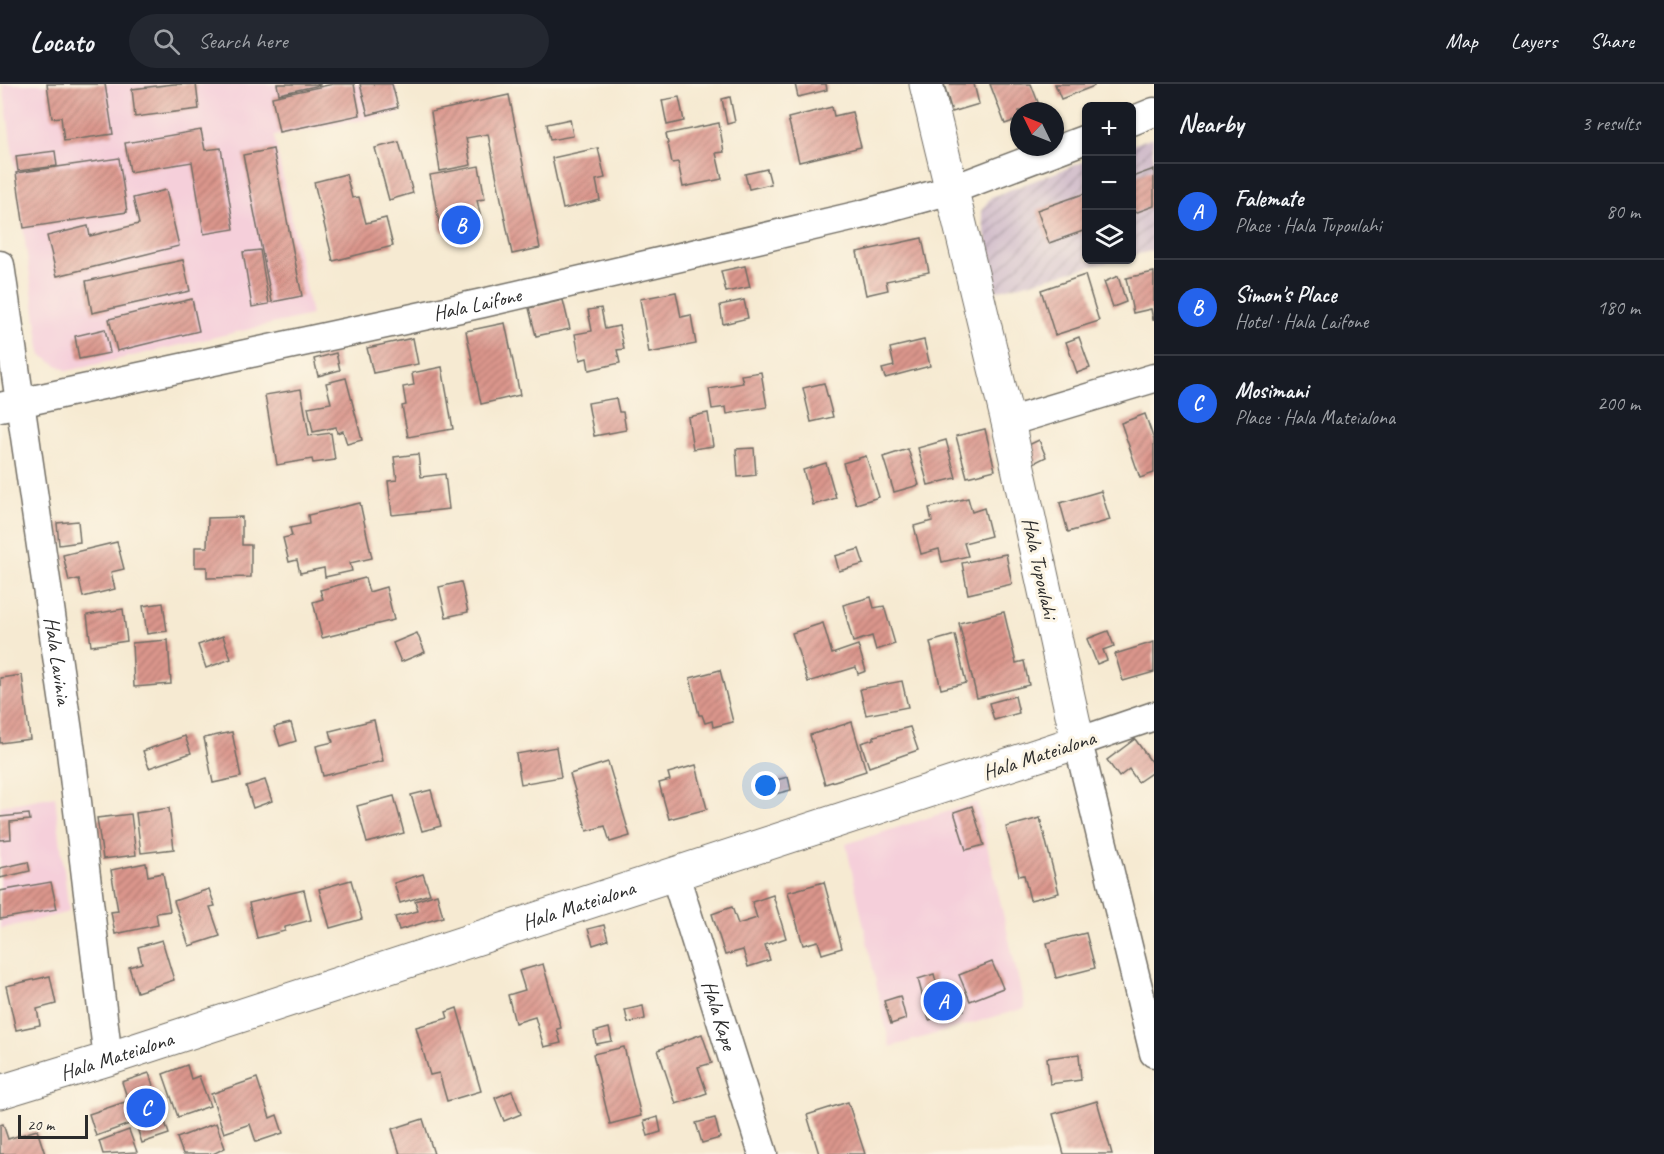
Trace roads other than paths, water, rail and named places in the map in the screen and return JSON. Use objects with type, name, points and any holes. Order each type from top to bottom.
[{"type":"main road","name":"Hala Tupoulahi","points":[[926,84],[1008,422],[1078,742]]},
{"type":"main road","name":"Hala Mateialona","points":[[0,1092],[675,875],[1078,742]]},
{"type":"street","points":[[1136,119],[1154,112]]},
{"type":"street","name":"Hala Laifone","points":[[10,405],[483,303],[860,215],[951,190],[1082,141]]},
{"type":"street","name":"Hala Lavinia","points":[[0,265],[10,405],[71,752],[108,1059]]},
{"type":"street","points":[[1008,422],[1154,378]]},
{"type":"street","name":"Hala Mateialona","points":[[1078,742],[1154,716]]},
{"type":"street","name":"Hala Tupoulahi","points":[[1078,742],[1152,1037]]},
{"type":"street","name":"Hala Kape","points":[[675,875],[763,1154]]},
{"type":"place","name":"Simon's Place","points":[[461,225]]},
{"type":"place","name":"Falemate","points":[[943,1001]]},
{"type":"place","name":"Mosimani","points":[[146,1108]]}]
